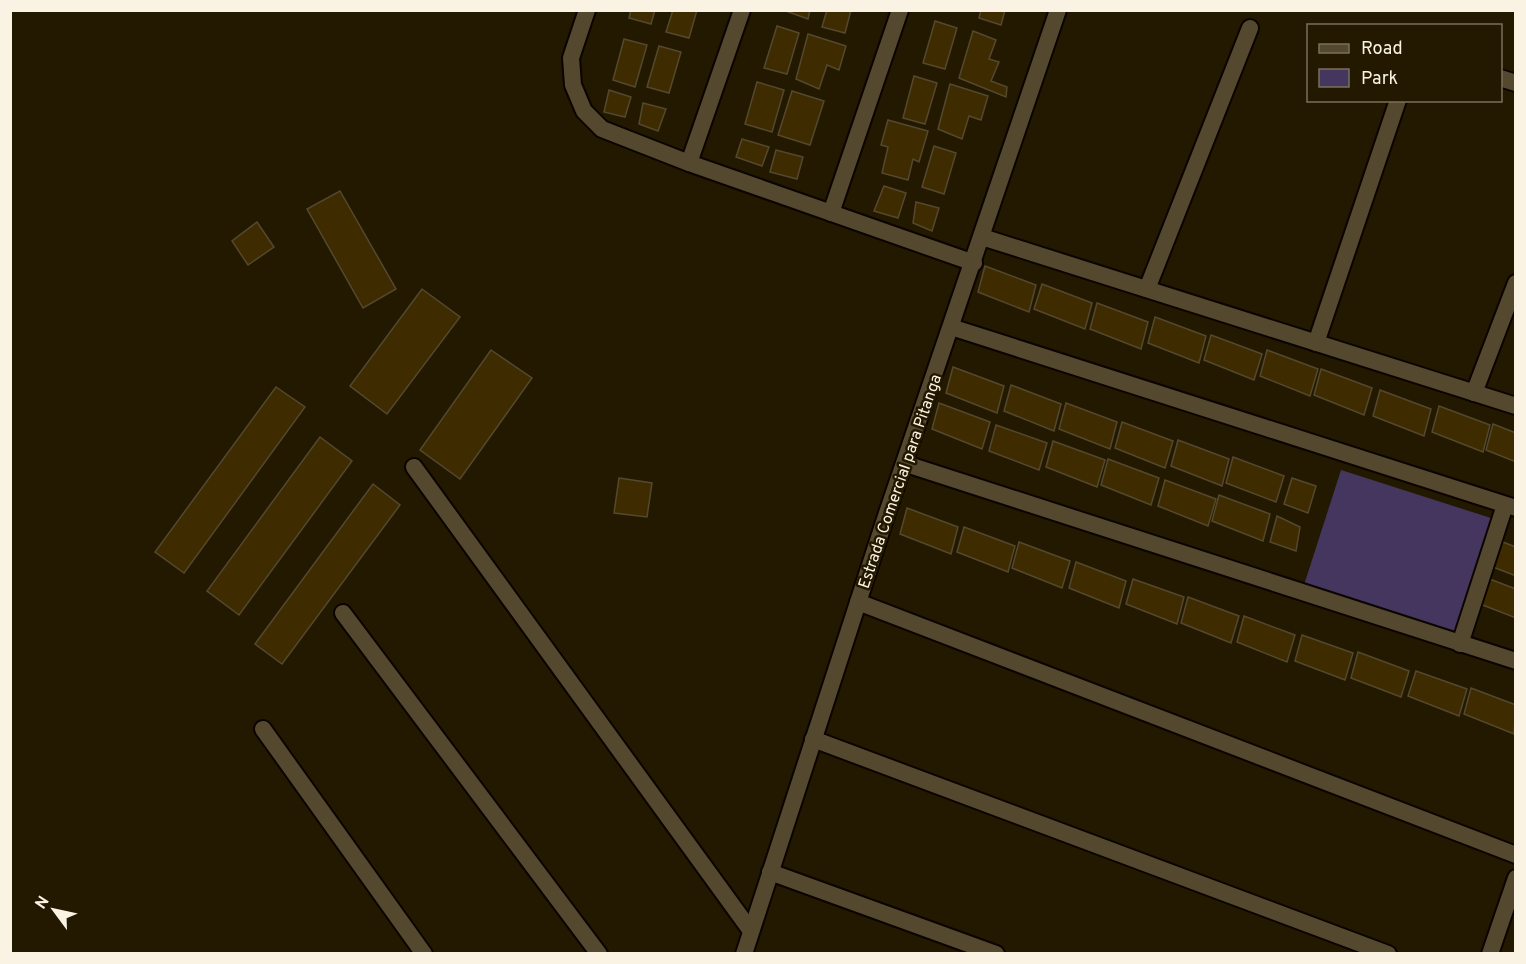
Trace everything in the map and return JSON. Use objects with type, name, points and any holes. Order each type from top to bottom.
[{"type":"street","points":[[587,10],[571,58],[573,85],[584,111],[602,129],[689,163],[974,263]]},
{"type":"street","points":[[689,163],[742,10]]},
{"type":"street","points":[[831,213],[900,10]]},
{"type":"street","name":"Estrada Comercial para Pitanga","points":[[744,954],[858,602],[1058,10]]},
{"type":"street","points":[[1147,289],[1250,28]]},
{"type":"street","points":[[1316,343],[1397,102]]},
{"type":"street","points":[[982,237],[1515,406]]},
{"type":"street","points":[[1474,393],[1515,283]]},
{"type":"street","points":[[951,327],[1510,506],[1460,644]]},
{"type":"street","points":[[906,464],[1515,661]]},
{"type":"street","points":[[414,467],[751,932]]},
{"type":"street","points":[[858,602],[1515,855]]},
{"type":"street","points":[[343,613],[599,954]]},
{"type":"street","points":[[263,729],[424,954]]},
{"type":"street","points":[[813,739],[1388,954]]},
{"type":"street","points":[[770,872],[996,954]]},
{"type":"street","points":[[1490,954],[1515,878]]},
{"type":"green space","points":[[1341,470],[1494,519],[1457,634],[1304,585]]},
{"type":"building","points":[[631,10],[655,10],[651,24],[629,18]]},
{"type":"building","points":[[673,10],[697,10],[689,38],[666,32]]},
{"type":"building","points":[[783,10],[810,10],[808,19]]},
{"type":"building","points":[[827,10],[851,10],[845,33],[822,27]]},
{"type":"building","points":[[981,10],[1005,10],[1001,25],[979,18]]},
{"type":"building","points":[[935,21],[957,28],[945,69],[923,63]]},
{"type":"building","points":[[777,26],[799,33],[787,74],[764,68]]},
{"type":"building","points":[[973,31],[996,40],[989,59],[999,62],[991,81],[1007,87],[1006,97],[959,78]]},
{"type":"building","points":[[808,34],[846,46],[839,70],[827,65],[819,89],[796,79]]},
{"type":"building","points":[[624,39],[647,45],[635,87],[613,80]]},
{"type":"building","points":[[659,46],[681,52],[669,93],[647,87]]},
{"type":"building","points":[[914,76],[937,83],[925,124],[903,118]]},
{"type":"building","points":[[757,82],[784,90],[772,132],[745,124]]},
{"type":"building","points":[[950,84],[988,96],[981,120],[969,116],[962,139],[938,129]]},
{"type":"building","points":[[609,90],[631,97],[625,117],[604,112]]},
{"type":"building","points":[[792,91],[824,101],[810,145],[778,135]]},
{"type":"building","points":[[643,103],[666,109],[658,131],[639,124]]},
{"type":"building","points":[[888,120],[928,131],[919,162],[913,159],[908,180],[882,173],[888,147],[881,145]]},
{"type":"building","points":[[742,139],[769,147],[762,166],[736,157]]},
{"type":"building","points":[[934,146],[956,153],[944,194],[922,187]]},
{"type":"building","points":[[776,150],[803,157],[797,179],[770,172]]},
{"type":"building","points":[[884,186],[906,193],[898,218],[874,211]]},
{"type":"building","points":[[340,191],[396,289],[363,308],[307,209]]},
{"type":"building","points":[[916,202],[939,208],[932,231],[913,223]]},
{"type":"building","points":[[257,222],[274,247],[248,265],[232,241]]},
{"type":"building","points":[[985,266],[1036,285],[1029,312],[978,292]]},
{"type":"building","points":[[1042,284],[1092,303],[1085,329],[1034,309]]},
{"type":"building","points":[[422,289],[460,317],[387,414],[350,386]]},
{"type":"building","points":[[1097,303],[1148,322],[1141,349],[1090,329]]},
{"type":"building","points":[[1155,317],[1206,336],[1199,363],[1148,343]]},
{"type":"building","points":[[1211,335],[1262,354],[1254,380],[1204,360]]},
{"type":"building","points":[[491,350],[532,378],[460,479],[420,450]]},
{"type":"building","points":[[1267,350],[1318,369],[1310,396],[1260,376]]},
{"type":"building","points":[[953,367],[1004,386],[997,413],[946,393]]},
{"type":"building","points":[[1321,369],[1372,388],[1364,415],[1314,395]]},
{"type":"building","points":[[1011,385],[1061,404],[1054,431],[1004,411]]},
{"type":"building","points":[[276,387],[305,407],[184,573],[155,552]]},
{"type":"building","points":[[1380,390],[1431,409],[1424,436],[1373,416]]},
{"type":"building","points":[[939,403],[990,422],[982,449],[932,429]]},
{"type":"building","points":[[1066,403],[1117,422],[1110,449],[1059,429]]},
{"type":"building","points":[[1439,406],[1490,425],[1483,452],[1432,432]]},
{"type":"building","points":[[1122,422],[1173,441],[1165,468],[1115,448]]},
{"type":"building","points":[[1493,424],[1516,433],[1516,462],[1486,450]]},
{"type":"building","points":[[996,425],[1047,443],[1039,470],[989,451]]},
{"type":"building","points":[[320,437],[352,461],[239,615],[207,591]]},
{"type":"building","points":[[1178,440],[1229,459],[1222,486],[1171,466]]},
{"type":"building","points":[[1053,441],[1105,460],[1097,487],[1046,467]]},
{"type":"building","points":[[1233,457],[1284,476],[1276,502],[1226,483]]},
{"type":"building","points":[[1108,459],[1159,478],[1151,505],[1101,485]]},
{"type":"building","points":[[619,478],[652,483],[647,517],[614,513]]},
{"type":"building","points":[[1292,478],[1316,486],[1308,513],[1284,504]]},
{"type":"building","points":[[1165,480],[1216,499],[1208,526],[1158,506]]},
{"type":"building","points":[[373,484],[400,505],[282,664],[255,644]]},
{"type":"building","points":[[1219,495],[1270,514],[1263,541],[1212,521]]},
{"type":"building","points":[[907,508],[958,527],[951,554],[900,534]]},
{"type":"building","points":[[1277,516],[1300,527],[1296,551],[1270,542]]},
{"type":"building","points":[[964,527],[1015,546],[1008,572],[957,552]]},
{"type":"building","points":[[1500,541],[1516,547],[1516,576],[1493,567]]},
{"type":"building","points":[[1019,542],[1070,561],[1062,588],[1012,568]]},
{"type":"building","points":[[1076,562],[1126,581],[1119,608],[1069,588]]},
{"type":"building","points":[[1487,578],[1516,589],[1516,618],[1480,604]]},
{"type":"building","points":[[1133,579],[1184,597],[1177,624],[1126,604]]},
{"type":"building","points":[[1188,597],[1239,616],[1231,643],[1181,623]]},
{"type":"building","points":[[1244,616],[1295,635],[1287,662],[1237,642]]},
{"type":"building","points":[[1302,635],[1353,653],[1345,680],[1295,661]]},
{"type":"building","points":[[1358,652],[1409,671],[1401,697],[1351,678]]},
{"type":"building","points":[[1416,671],[1467,689],[1459,716],[1408,696]]},
{"type":"building","points":[[1471,688],[1516,705],[1514,734],[1464,714]]}]
